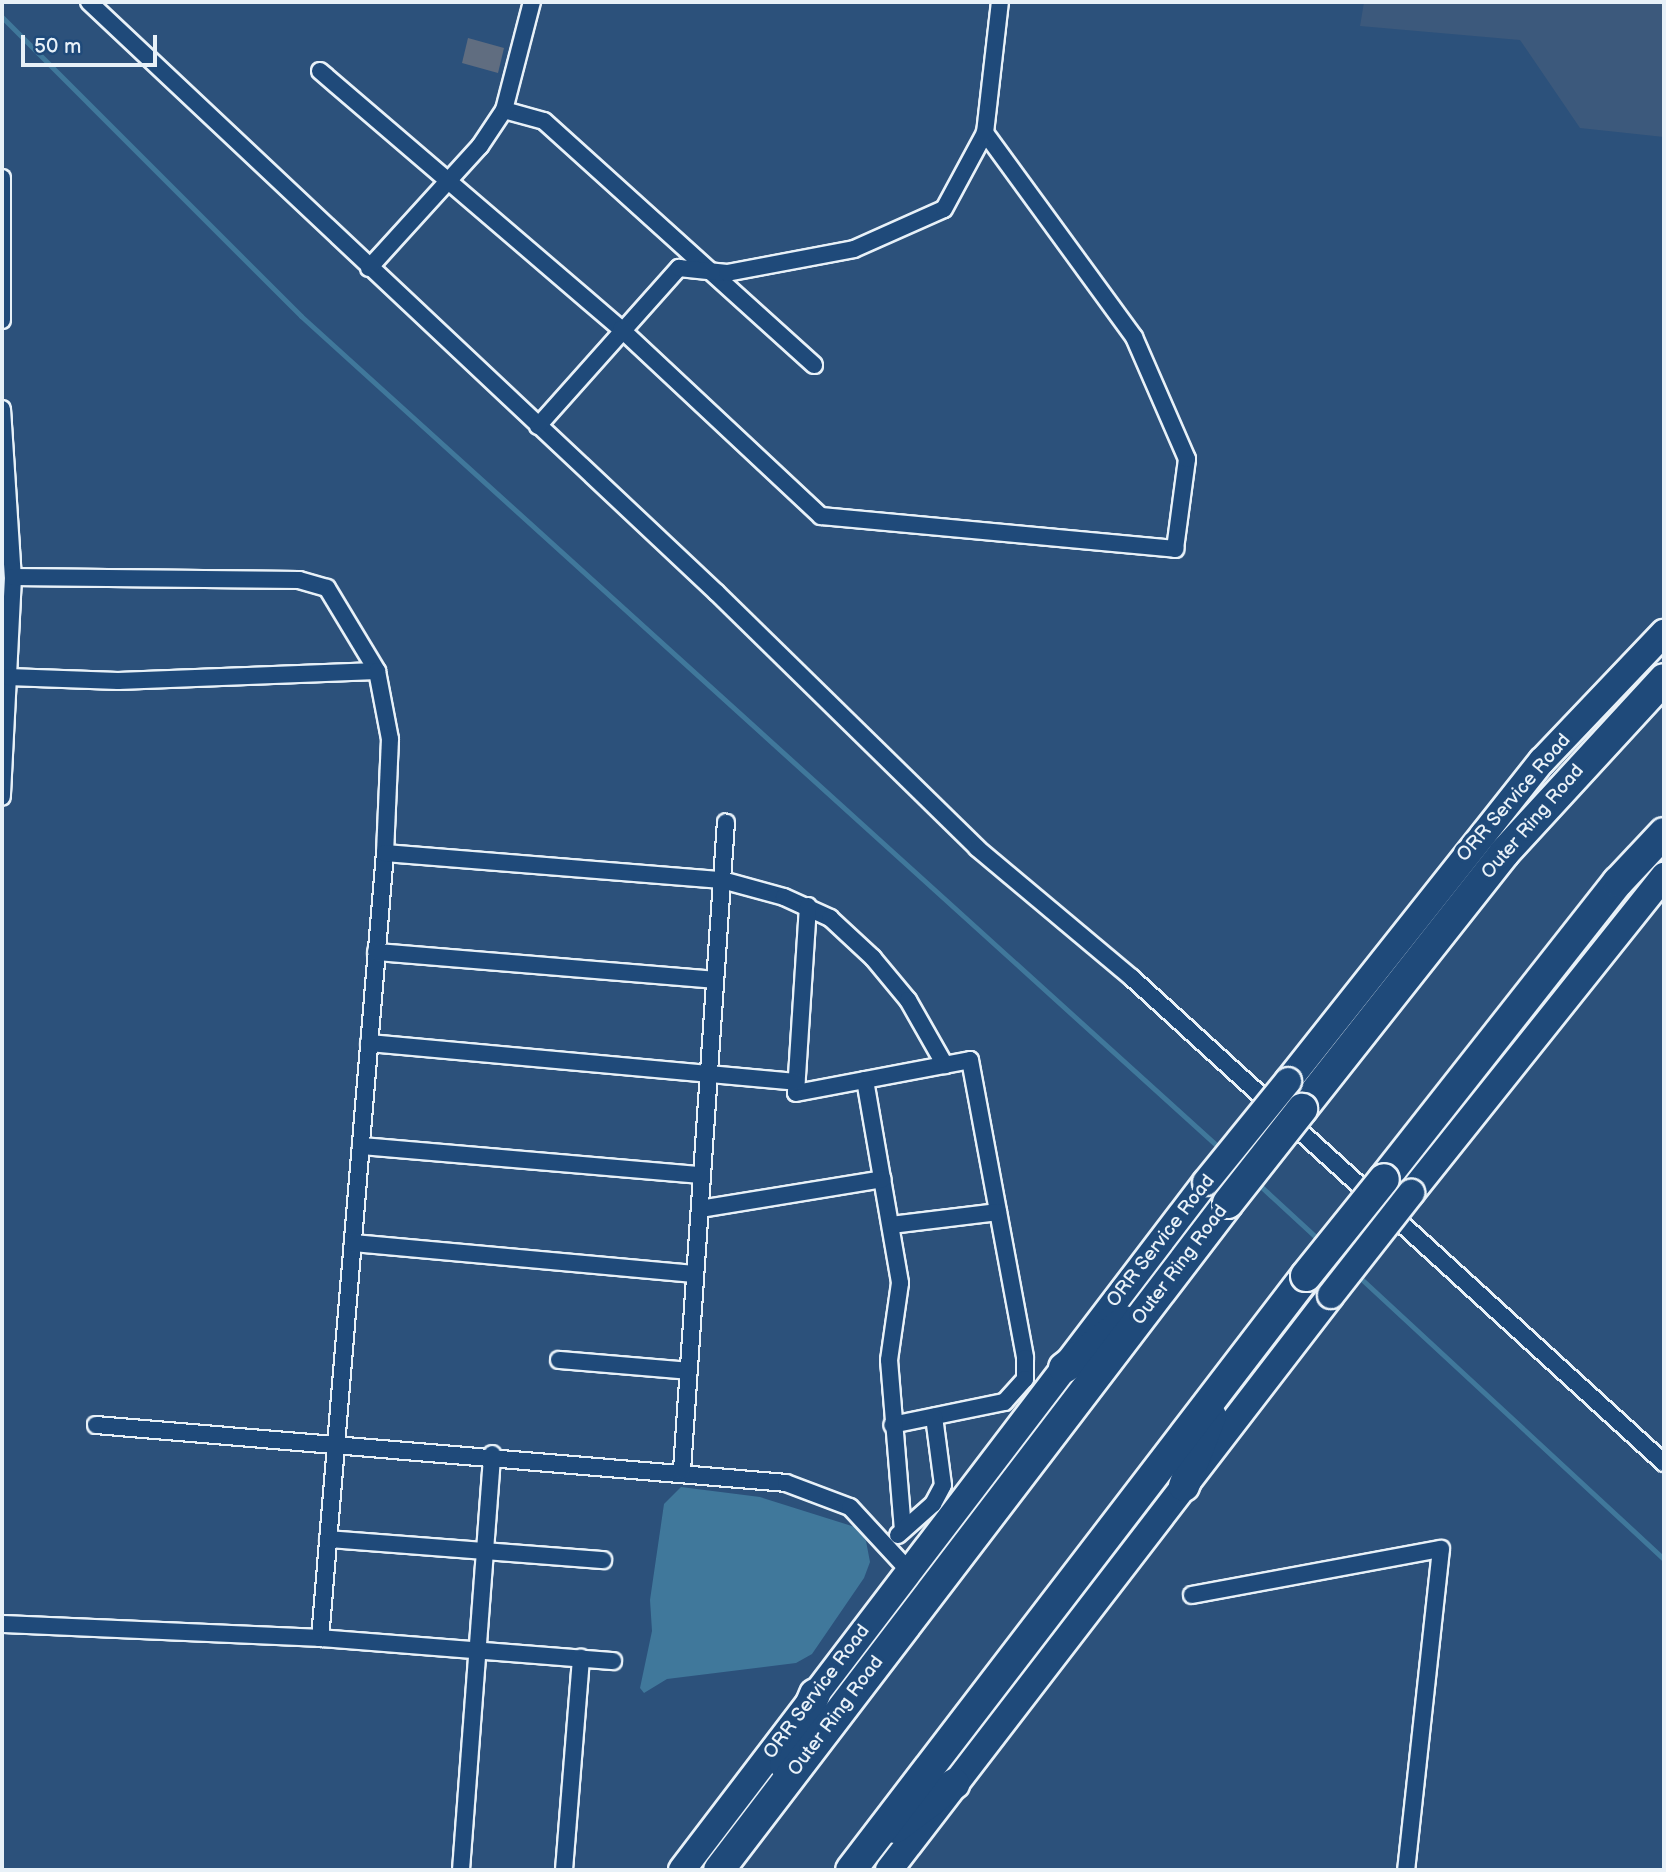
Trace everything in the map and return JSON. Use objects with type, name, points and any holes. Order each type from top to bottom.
[{"type":"highway","name":"Outer Ring Road","points":[[719,1870],[1228,1203],[1504,853],[1664,679]]},
{"type":"highway","points":[[859,1860],[1306,1276],[1618,882],[1664,834]]},
{"type":"highway","points":[[1063,1368],[1154,1299]]},
{"type":"highway","points":[[1184,1486],[1224,1383]]},
{"type":"highway","points":[[765,1810],[816,1694]]},
{"type":"highway","points":[[859,1860],[954,1784]]},
{"type":"main road","name":"ORR Service Road","points":[[682,1870],[1206,1182],[1542,761],[1664,633]]},
{"type":"main road","points":[[888,1870],[1331,1295],[1664,876]]},
{"type":"street","points":[[89,2],[538,426],[977,848],[1132,978],[1664,1463]]},
{"type":"street","points":[[369,268],[445,184],[504,110],[532,2]]},
{"type":"street","points":[[538,426],[621,329],[679,268],[710,271],[854,249],[944,209],[985,133],[1000,2]]},
{"type":"street","points":[[320,71],[445,184],[621,329],[821,516],[1175,549],[1187,459],[1134,337],[985,133]]},
{"type":"street","points":[[504,110],[544,121],[814,365]]},
{"type":"street","points":[[2,178],[2,320]]},
{"type":"street","points":[[2,409],[13,577],[2,797]]},
{"type":"street","points":[[13,577],[308,583],[327,588],[377,671],[390,739],[385,853],[320,1638]]},
{"type":"street","points":[[9,677],[118,681],[377,671]]},
{"type":"street","points":[[682,1469],[726,822]]},
{"type":"street","points":[[385,853],[722,880],[808,906],[873,958],[908,1000],[945,1065]]},
{"type":"street","points":[[808,906],[796,1093],[970,1060],[998,1212],[1025,1379],[1004,1402],[892,1425]]},
{"type":"street","points":[[376,951],[715,980]]},
{"type":"street","points":[[369,1044],[796,1082]]},
{"type":"street","points":[[865,1080],[900,1283],[889,1340],[892,1425],[903,1530]]},
{"type":"street","points":[[360,1146],[702,1175]]},
{"type":"street","points":[[700,1209],[883,1179]]},
{"type":"street","points":[[891,1225],[998,1212]]},
{"type":"street","points":[[353,1243],[695,1274]]},
{"type":"street","points":[[559,1360],[689,1371]]},
{"type":"street","points":[[888,1544],[933,1504],[943,1485],[934,1417]]},
{"type":"street","points":[[96,1425],[682,1469],[808,1488],[850,1507],[888,1544],[909,1571]]},
{"type":"street","points":[[461,1870],[492,1454]]},
{"type":"street","points":[[328,1539],[603,1560]]},
{"type":"street","points":[[1192,1595],[1441,1549],[1406,1870]]},
{"type":"street","points":[[2,1624],[320,1638],[612,1661]]},
{"type":"street","points":[[564,1870],[581,1658]]},
{"type":"shaded area","points":[[1364,2],[1664,2],[1664,137],[1580,128],[1520,40],[1360,26]]},
{"type":"shaded area","points":[[681,1487],[760,1497],[855,1527],[866,1541],[870,1562],[864,1578],[812,1654],[796,1663],[667,1679],[644,1693],[640,1688],[652,1631],[650,1600],[664,1504]]},
{"type":"building","points":[[468,38],[504,48],[498,73],[462,63]]},
{"type":"waterway","points":[[2,17],[301,316],[1223,1151]]},
{"type":"waterway","points":[[1255,1181],[1320,1241]]},
{"type":"waterway","points":[[1356,1274],[1664,1559]]}]
